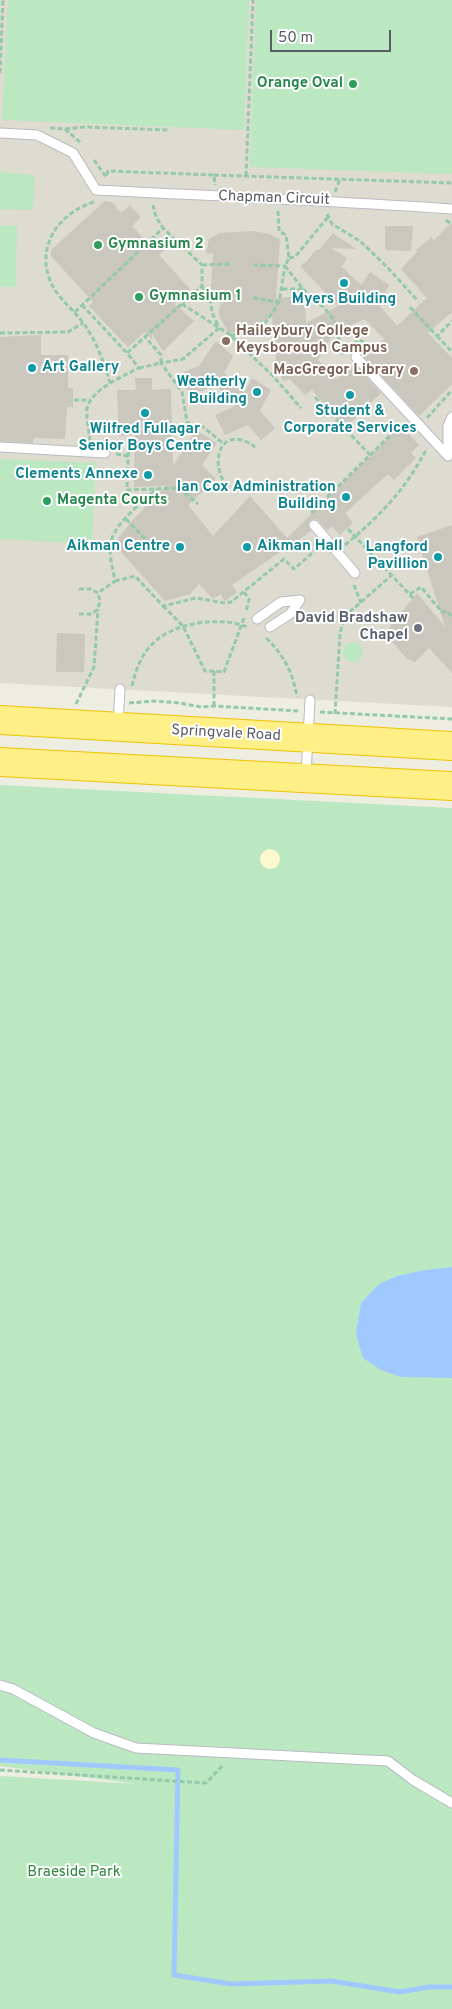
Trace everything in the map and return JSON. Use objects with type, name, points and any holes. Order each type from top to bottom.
[{"type":"highway","name":"Springvale Road","points":[[0,720],[78,710],[308,738],[452,746]]},
{"type":"highway","points":[[0,762],[452,786]]},
{"type":"lane","name":"Chapman Circuit","points":[[0,133],[37,135],[73,153],[96,190],[332,201],[452,209]]},
{"type":"lane","points":[[356,357],[448,456],[448,426],[452,417]]},
{"type":"lane","points":[[0,447],[105,453]]},
{"type":"lane","points":[[314,525],[355,572]]},
{"type":"lane","points":[[257,619],[281,602],[300,600],[290,614],[270,627]]},
{"type":"lane","points":[[120,689],[125,716]]},
{"type":"lane","points":[[306,777],[310,700]]},
{"type":"lane","points":[[0,1685],[13,1689],[94,1733],[136,1748],[388,1761],[414,1780],[452,1803]]},
{"type":"path","points":[[0,73],[3,0]]},
{"type":"path","points":[[246,176],[253,0]]},
{"type":"path","points":[[46,128],[84,127],[170,130]]},
{"type":"path","points":[[65,129],[77,138],[85,148]]},
{"type":"path","points":[[90,155],[106,177],[108,171],[452,183]]},
{"type":"path","points":[[214,175],[217,197]]},
{"type":"path","points":[[289,258],[296,257],[328,215],[340,179]]},
{"type":"path","points":[[99,201],[71,212],[60,222],[48,245],[46,256],[52,285],[88,329],[110,383]]},
{"type":"path","points":[[146,204],[163,205]]},
{"type":"path","points":[[154,205],[156,217],[163,228],[202,265],[232,264]]},
{"type":"path","points":[[229,334],[252,333],[265,324],[279,302],[285,266],[289,258],[286,235],[279,231],[278,211],[270,210]]},
{"type":"path","points":[[328,215],[336,214]]},
{"type":"path","points":[[328,215],[332,224],[360,242],[388,268],[417,300]]},
{"type":"path","points":[[75,312],[163,228]]},
{"type":"path","points":[[202,265],[202,286],[210,298],[212,313],[219,328]]},
{"type":"path","points":[[254,266],[285,266]]},
{"type":"path","points":[[285,266],[303,289],[327,311],[337,327],[339,344],[344,357]]},
{"type":"path","points":[[128,353],[202,286]]},
{"type":"path","points":[[281,289],[303,289]]},
{"type":"path","points":[[210,298],[233,295]]},
{"type":"path","points":[[253,298],[279,302]]},
{"type":"path","points":[[182,304],[229,334],[273,376],[301,408]]},
{"type":"path","points":[[82,305],[128,353],[139,368]]},
{"type":"path","points":[[410,307],[452,352]]},
{"type":"path","points":[[437,336],[452,321]]},
{"type":"path","points":[[0,333],[68,332],[83,323]]},
{"type":"path","points":[[90,451],[87,411],[90,400],[110,383],[139,368],[183,359],[219,328]]},
{"type":"path","points":[[145,337],[161,355],[162,363],[182,392],[187,422],[194,426],[203,427],[224,444]]},
{"type":"path","points":[[420,426],[452,390]]},
{"type":"path","points":[[314,396],[370,455]]},
{"type":"path","points":[[74,400],[90,400]]},
{"type":"path","points":[[307,517],[403,422],[409,428]]},
{"type":"path","points":[[129,437],[127,490],[180,488],[198,504]]},
{"type":"path","points":[[223,480],[217,464],[219,452],[224,444],[229,440],[241,440],[254,445],[256,449]]},
{"type":"path","points":[[421,441],[432,454]]},
{"type":"path","points":[[336,550],[370,524],[400,493],[427,447]]},
{"type":"path","points":[[115,581],[111,539],[120,525],[156,489]]},
{"type":"path","points":[[126,519],[153,547]]},
{"type":"path","points":[[348,529],[414,599]]},
{"type":"path","points":[[163,606],[196,598],[225,604],[231,602],[284,559],[294,569],[328,539]]},
{"type":"path","points":[[98,593],[115,581],[135,576],[183,626],[205,671],[224,672],[249,599],[244,592]]},
{"type":"path","points":[[335,740],[340,633],[344,616],[392,576]]},
{"type":"path","points":[[410,594],[421,587],[442,612],[447,611],[452,617]]},
{"type":"path","points":[[79,589],[91,589],[98,593]]},
{"type":"path","points":[[78,710],[94,667],[98,593]]},
{"type":"path","points":[[79,614],[92,614],[98,609]]},
{"type":"path","points":[[131,689],[137,667],[148,648],[163,636],[183,626],[202,622],[227,622],[256,631]]},
{"type":"path","points":[[262,634],[276,647],[287,663],[294,680],[298,699]]},
{"type":"path","points":[[214,672],[214,706]]},
{"type":"path","points":[[125,716],[132,696]]},
{"type":"path","points":[[125,716],[154,701],[180,703],[201,708],[214,706],[452,719]]},
{"type":"path","points":[[298,705],[298,711]]},
{"type":"path","points":[[0,1770],[206,1783],[233,1753]]},
{"type":"shaded area","name":"Haileybury College Keysborough Campus","points":[[0,0],[452,0],[452,707],[0,683]]},
{"type":"green space","points":[[8,0],[249,0],[244,130],[2,120]]},
{"type":"green space","name":"Orange Oval","points":[[256,0],[452,0],[452,174],[250,167]]},
{"type":"green space","points":[[0,172],[35,175],[33,210],[0,209]]},
{"type":"green space","points":[[0,225],[17,226],[16,287],[0,287]]},
{"type":"green space","name":"Magenta Courts","points":[[0,459],[96,463],[92,544],[0,539]]},
{"type":"green space","points":[[353,642],[360,645],[363,652],[360,659],[353,662],[346,659],[343,652],[346,645]]},
{"type":"green space","name":"Braeside Park","points":[[0,785],[452,808],[452,2009],[0,2009],[0,1776],[138,1784],[0,1766]]},
{"type":"sand","points":[[266,849],[274,849],[280,855],[280,863],[274,869],[266,869],[260,863],[260,855]]},
{"type":"water","points":[[452,1267],[452,1378],[401,1377],[381,1370],[363,1358],[356,1334],[361,1303],[379,1284],[397,1276]]},
{"type":"building","points":[[105,201],[112,202],[121,213],[130,205],[141,217],[132,226],[150,245],[158,238],[168,247],[159,255],[190,289],[174,304],[194,321],[163,351],[152,334],[152,339],[145,332],[128,347],[89,306],[93,302],[51,256],[51,250]]},
{"type":"building","points":[[452,222],[452,312],[428,333],[452,358],[452,384],[419,416],[364,357],[384,339],[365,319],[334,333],[318,360],[337,379],[354,364],[381,393],[346,427],[312,390],[305,395],[289,379],[283,381],[274,361],[276,360],[272,316],[252,330],[229,333],[220,318],[219,312],[223,292],[211,291],[213,254],[206,253],[209,239],[220,233],[254,231],[269,234],[280,239],[276,298],[304,296],[306,323],[338,306],[300,266],[317,249],[319,250],[333,233],[356,249],[331,248],[347,258],[342,267],[361,285],[370,272],[389,285],[379,305],[397,326],[427,298],[401,269],[418,251],[415,251],[431,237],[434,240]]},
{"type":"building","points":[[385,226],[413,226],[411,251],[385,250]]},
{"type":"building","points":[[41,335],[41,355],[68,355],[68,388],[73,388],[73,407],[67,407],[65,439],[33,438],[33,443],[0,441],[0,337]]},
{"type":"building","name":"Weatherly Building","points":[[216,341],[233,356],[224,373],[244,393],[252,378],[271,390],[260,411],[275,428],[261,440],[248,425],[225,435],[215,415],[235,406],[216,385],[191,395],[179,377],[188,377],[184,372],[199,366]]},
{"type":"building","points":[[135,378],[152,378],[152,390],[171,389],[173,466],[196,430],[217,443],[202,465],[216,479],[188,505],[213,536],[250,496],[287,538],[401,426],[419,445],[411,453],[416,458],[394,480],[388,474],[345,513],[353,523],[340,535],[332,526],[327,530],[317,519],[310,520],[308,526],[311,531],[232,585],[237,592],[225,601],[221,594],[213,599],[199,584],[190,594],[165,601],[114,544],[131,522],[166,486],[134,487],[135,435],[119,436],[117,390],[136,390]]},
{"type":"building","points":[[452,525],[452,673],[429,648],[415,662],[406,658],[390,639],[389,628],[417,593],[445,627],[417,537]]},
{"type":"building","points":[[57,633],[85,634],[84,672],[56,672]]},
{"type":"waterway","points":[[0,1760],[178,1770],[174,1975],[231,1984],[331,1981],[400,1992],[429,1987],[452,1987]]},
{"type":"place","name":"Orange Oval","points":[[353,84]]},
{"type":"place","name":"Gymnasium 2","points":[[98,245]]},
{"type":"place","name":"Myers Building","points":[[344,283]]},
{"type":"place","name":"Gymnasium 1","points":[[139,297]]},
{"type":"place","name":"Haileybury College Keysborough Campus","points":[[226,341]]},
{"type":"place","name":"Art Gallery","points":[[32,368]]},
{"type":"place","name":"MacGregor Library","points":[[414,371]]},
{"type":"place","name":"Weatherly Building","points":[[257,392]]},
{"type":"place","name":"Student & Corporate Services","points":[[350,395]]},
{"type":"place","name":"Wilfred Fullagar Senior Boys Centre","points":[[145,413]]},
{"type":"place","name":"Clements Annexe","points":[[148,475]]},
{"type":"place","name":"Ian Cox Administration Building","points":[[346,497]]},
{"type":"place","name":"Magenta Courts","points":[[47,501]]},
{"type":"place","name":"Aikman Centre","points":[[180,547]]},
{"type":"place","name":"Aikman Hall","points":[[247,547]]},
{"type":"place","name":"Langford Pavillion","points":[[438,557]]},
{"type":"place","name":"David Bradshaw Chapel","points":[[418,628]]}]
